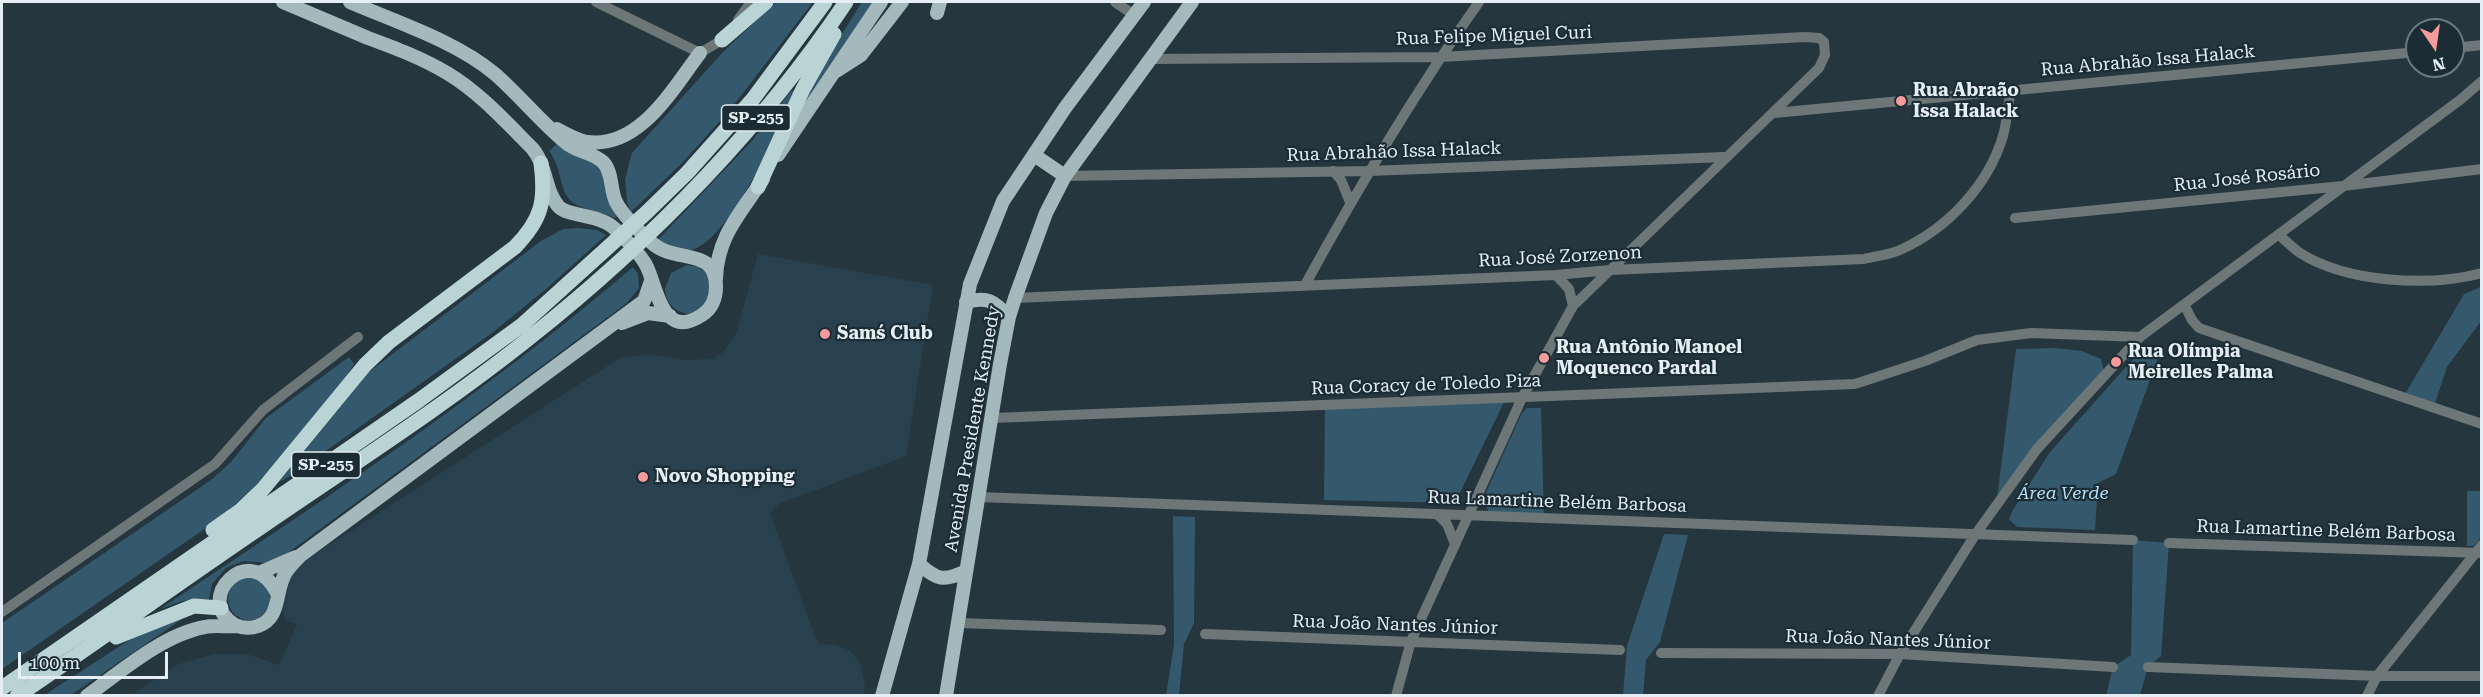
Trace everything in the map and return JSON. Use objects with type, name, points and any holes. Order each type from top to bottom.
[{"type":"highway","points":[[723,40],[766,2]]},
{"type":"highway","name":"SP-255","points":[[5,685],[418,401],[522,325],[601,255],[687,173],[753,99],[825,2]]},
{"type":"highway","name":"SP-255","points":[[17,696],[261,526],[422,418],[527,339],[609,270],[701,181],[767,106],[846,2]]},
{"type":"highway","points":[[758,187],[807,81],[854,2]]},
{"type":"highway","points":[[40,660],[99,610],[240,511],[275,476],[365,364],[389,342],[515,247],[536,223],[541,210],[544,186],[541,163]]},
{"type":"highway","points":[[83,651],[152,621],[195,606],[221,608]]},
{"type":"main road","points":[[283,2],[423,60],[449,74],[474,92],[535,151],[559,207],[566,211],[597,218],[611,226],[644,261],[656,298],[670,316]]},
{"type":"main road","points":[[317,2],[317,8],[323,20]]},
{"type":"main road","points":[[350,2],[462,53],[494,73],[568,145],[603,162],[608,168],[616,203],[652,243],[667,253],[692,257],[706,263],[715,275],[716,284]]},
{"type":"main road","points":[[606,329],[648,313],[670,316],[683,321],[701,316],[713,303],[717,266],[723,240],[881,2]]},
{"type":"main road","points":[[830,76],[861,55],[902,2]]},
{"type":"main road","name":"Avenida Presidente Kennedy","points":[[882,696],[919,564],[966,302],[1003,201],[1144,2]]},
{"type":"main road","name":"Avenida Presidente Kennedy","points":[[946,696],[1009,316],[1046,213],[1065,176],[1192,2]]},
{"type":"main road","points":[[544,123],[589,142],[620,137],[632,131],[652,115],[700,53]]},
{"type":"main road","points":[[1034,155],[1065,176]]},
{"type":"main road","points":[[260,573],[301,555],[644,302],[651,280]]},
{"type":"main road","points":[[966,302],[980,298],[993,302],[1009,316]]},
{"type":"main road","points":[[87,696],[155,649],[187,632],[207,627],[252,628],[264,624],[274,614],[277,593],[286,573],[301,555]]},
{"type":"main road","points":[[919,564],[932,576],[942,579],[952,578],[966,571]]},
{"type":"main road","points":[[238,626],[227,619],[221,608],[220,595],[225,583],[234,574],[247,571],[260,573],[271,581],[277,593]]},
{"type":"street","points":[[596,2],[700,53],[723,40],[752,2]]},
{"type":"street","points":[[1114,2],[1134,15]]},
{"type":"street","points":[[1305,285],[1350,202],[1440,57],[1479,2]]},
{"type":"street","name":"Rua Felipe Miguel Curi","points":[[1150,59],[1440,57],[1819,38],[1824,42],[1825,55],[1819,68],[1774,113]]},
{"type":"street","points":[[2465,47],[2481,45]]},
{"type":"street","name":"Rua Abrahão Issa Halack","points":[[1774,113],[2405,53]]},
{"type":"street","points":[[1878,696],[1899,654],[1975,535],[2037,449],[2140,337],[2185,306],[2460,100],[2481,81]]},
{"type":"street","name":"Rua José Zorzenon","points":[[1016,298],[1556,275],[1610,270],[1864,259],[1898,252],[1928,236],[1959,209],[1985,177],[2002,136],[2011,90]]},
{"type":"street","points":[[1396,696],[1411,642],[1468,515],[1522,398],[1573,306],[1724,157],[1774,113]]},
{"type":"street","name":"Rua Abrahão Issa Halack","points":[[1065,176],[1370,171],[1724,157]]},
{"type":"street","name":"Rua José Rosário","points":[[2015,218],[2343,186],[2481,169]]},
{"type":"street","points":[[1333,171],[1341,180],[1350,202]]},
{"type":"street","points":[[2279,235],[2301,253],[2330,266],[2358,274],[2433,282],[2481,273]]},
{"type":"street","points":[[1556,275],[1569,289],[1573,306]]},
{"type":"street","points":[[2185,306],[2199,328],[2481,424]]},
{"type":"street","name":"Rua Coracy de Toledo Piza","points":[[993,418],[1855,384],[1925,361],[1977,340],[2031,333],[2140,337]]},
{"type":"street","points":[[2,612],[215,464],[263,410],[358,337]]},
{"type":"street","name":"Rua Lamartine Belém Barbosa","points":[[980,497],[2133,540]]},
{"type":"street","points":[[1437,514],[1447,524],[1455,544]]},
{"type":"street","name":"Rua Lamartine Belém Barbosa","points":[[2169,543],[2479,550]]},
{"type":"street","points":[[2367,696],[2377,676],[2479,550]]},
{"type":"street","points":[[959,623],[1161,630]]},
{"type":"street","name":"Rua João Nantes Júnior","points":[[1205,634],[1620,650]]},
{"type":"street","name":"Rua João Nantes Júnior","points":[[1661,653],[1899,654],[2113,667]]},
{"type":"street","points":[[2148,667],[2377,676],[2481,676]]},
{"type":"shaded area","name":"Novo Shopping","points":[[758,254],[933,285],[906,456],[779,504],[770,513],[816,639],[820,644],[836,645],[849,650],[860,662],[865,686],[864,695],[130,696],[179,664],[213,654],[247,654],[279,665],[297,624],[287,621],[283,615],[281,601],[285,585],[299,564],[620,358],[647,354],[686,360],[713,359],[723,352],[736,334]]},
{"type":"green space","points":[[776,2],[813,2],[730,110],[682,163],[631,212],[627,202],[625,179],[632,153],[723,52]]},
{"type":"green space","points":[[862,2],[876,2],[794,126],[810,85]]},
{"type":"green space","points":[[798,90],[752,180],[721,226],[706,242],[691,250],[678,250],[655,243],[751,142],[791,91]]},
{"type":"green space","points":[[557,144],[601,167],[620,214],[615,218],[584,208],[570,200],[563,188],[557,165],[549,151]]},
{"type":"green space","points":[[563,229],[597,230],[606,235],[546,289],[492,333],[279,482],[369,372],[541,241]]},
{"type":"green space","points":[[687,265],[699,267],[708,274],[711,302],[691,314],[673,307],[667,299],[665,289],[671,273]]},
{"type":"green space","points":[[633,267],[638,274],[639,288],[627,303],[285,555],[266,563],[244,561],[226,568],[212,584],[209,599],[182,601],[160,609],[342,487],[461,403],[577,314]]},
{"type":"green space","points":[[2481,287],[2481,321],[2447,367],[2432,412],[2401,401],[2464,294]]},
{"type":"green space","name":"Área Verde","points":[[2147,347],[2160,352],[2116,474],[2098,483],[2095,530],[2017,527],[2009,519],[2050,452],[2133,359]]},
{"type":"green space","points":[[2055,348],[2082,351],[2101,359],[2105,375],[1997,498],[2016,349]]},
{"type":"green space","points":[[349,357],[354,364],[344,380],[284,454],[235,505],[216,521],[2,669],[2,623],[211,480],[231,462],[266,418]]},
{"type":"green space","points":[[1507,396],[1455,503],[1324,500],[1325,406]]},
{"type":"green space","points":[[1527,408],[1541,408],[1544,519],[1491,517],[1483,499],[1522,413]]},
{"type":"green space","points":[[2481,488],[2481,537],[2474,546],[2467,546],[2467,491],[2480,491]]},
{"type":"green space","points":[[1173,516],[1195,517],[1194,623],[1184,644],[1179,695],[1166,696],[1174,644]]},
{"type":"green space","points":[[1664,534],[1688,535],[1660,642],[1646,660],[1643,695],[1623,695],[1627,646]]},
{"type":"green space","points":[[2133,540],[2169,543],[2161,656],[2148,667],[2140,695],[2106,696],[2113,667],[2131,655]]},
{"type":"green space","points":[[249,578],[257,579],[264,584],[269,591],[269,607],[264,614],[257,619],[249,620],[241,619],[234,614],[229,607],[228,599],[229,591],[234,584],[241,579]]},
{"type":"green space","points":[[191,613],[71,695],[43,696],[137,635]]},
{"type":"place","name":"Rua Abraão Issa Halack","points":[[1901,101]]},
{"type":"place","name":"Sam´s Club","points":[[825,334]]},
{"type":"place","name":"Rua Antônio Manoel Moquenco Pardal","points":[[1544,358]]},
{"type":"place","name":"Rua Olímpia Meirelles Palma","points":[[2116,362]]},
{"type":"place","name":"Novo Shopping","points":[[643,477]]}]
